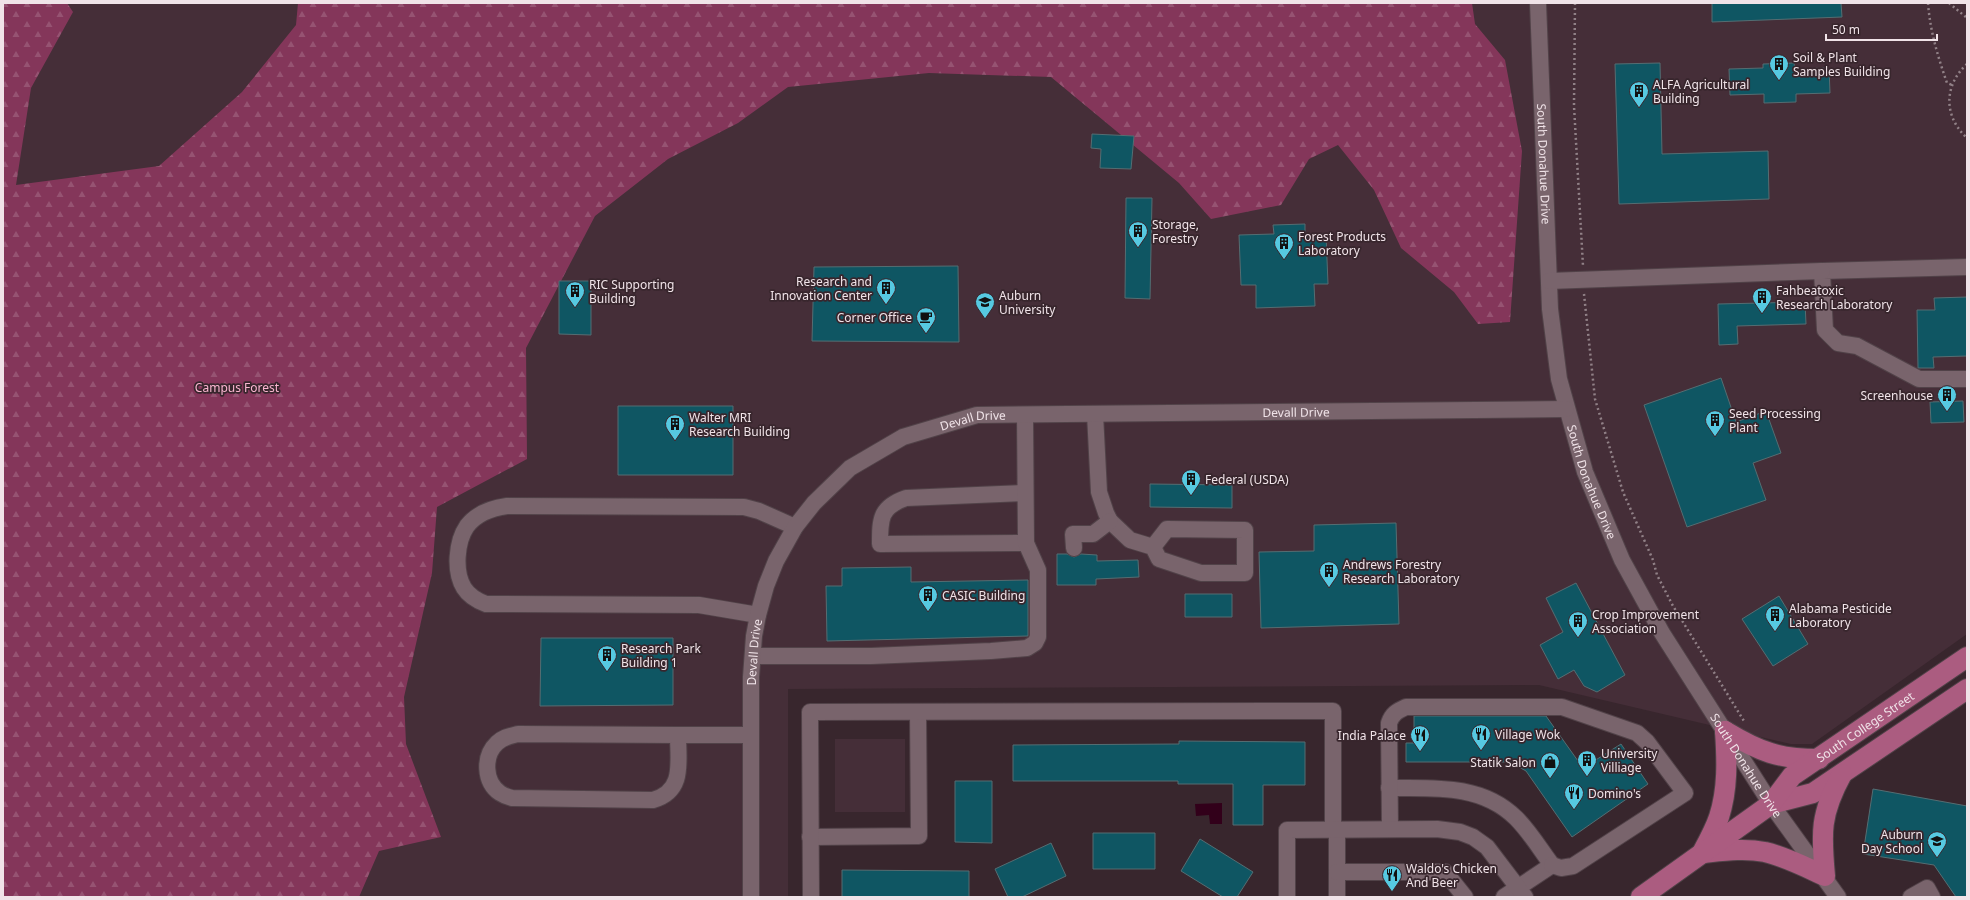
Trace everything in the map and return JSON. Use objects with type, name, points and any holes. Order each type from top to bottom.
[{"type":"main road","name":"South College Street","points":[[1645,896],[1772,804],[1792,776],[1967,657]]},
{"type":"main road","name":"South College Street","points":[[1772,804],[1813,793],[1967,690]]},
{"type":"main road","points":[[1725,731],[1752,747],[1769,753],[1783,757],[1819,758]]},
{"type":"main road","points":[[1725,731],[1727,755],[1725,796],[1719,818],[1703,853],[1745,850],[1763,852],[1781,857],[1825,876],[1822,842],[1823,822],[1831,794],[1842,774]]},
{"type":"street","name":"South Donahue Drive","points":[[1538,3],[1549,281],[1554,348],[1566,408],[1595,497],[1627,570],[1662,633],[1772,804],[1825,876],[1838,897]]},
{"type":"street","points":[[1549,281],[1967,267]]},
{"type":"street","points":[[1822,271],[1825,330],[1838,343],[1857,346],[1919,379],[1967,379]]},
{"type":"street","name":"Devall Drive","points":[[751,897],[751,735],[753,656],[758,615],[766,586],[776,561],[795,527],[814,503],[850,468],[903,437],[977,415],[1566,408]]},
{"type":"street","points":[[1096,414],[1099,492],[1110,521],[1130,540],[1152,546],[1159,559],[1201,572],[1246,573],[1245,530],[1167,529],[1152,546]]},
{"type":"street","points":[[753,656],[870,656],[991,651],[1027,648],[1035,643],[1038,637],[1038,570],[1026,543],[1025,415]]},
{"type":"street","points":[[1025,493],[906,498],[894,502],[884,512],[880,525],[880,544],[1026,543]]},
{"type":"street","points":[[758,615],[699,605],[486,604],[471,596],[460,581],[458,563],[460,543],[468,526],[477,517],[489,510],[507,506],[744,507],[759,510],[795,527]]},
{"type":"street","points":[[1074,548],[1074,534],[1093,534],[1110,521]]},
{"type":"street","points":[[1390,788],[1455,789],[1472,792],[1491,800],[1515,817],[1527,829],[1552,865],[1562,868],[1573,866],[1685,793],[1647,742],[1637,733],[1562,707],[1406,707],[1394,714],[1389,723],[1390,829]]},
{"type":"street","points":[[811,897],[810,712],[1334,711],[1337,897]]},
{"type":"street","points":[[810,837],[919,836],[918,712]]},
{"type":"street","points":[[678,735],[678,772],[676,784],[666,795],[653,800],[512,798],[500,793],[492,784],[487,772],[487,761],[494,747],[507,736],[518,734],[751,735]]},
{"type":"street","points":[[1287,897],[1287,830],[1450,830],[1473,837],[1484,844],[1494,855],[1521,894]]},
{"type":"street","points":[[1521,894],[1552,865]]},
{"type":"street","points":[[1337,872],[1445,872],[1465,897]]},
{"type":"street","points":[[1911,897],[1927,888],[1932,897]]},
{"type":"street","points":[[1504,897],[1521,894],[1532,897]]},
{"type":"path","points":[[1575,3],[1574,106],[1583,269]]},
{"type":"path","points":[[1928,3],[1929,16],[1937,52],[1947,83],[1952,84]]},
{"type":"path","points":[[1949,3],[1967,18]]},
{"type":"path","points":[[1967,64],[1952,84],[1949,104],[1951,116],[1957,129],[1967,138]]},
{"type":"path","points":[[1584,288],[1595,399],[1623,492],[1653,560],[1657,575],[1673,606],[1740,717],[1746,723]]},
{"type":"shaded area","name":"Auburn University","points":[[3,3],[1967,3],[1967,634],[1812,744],[1791,744],[1539,685],[788,689],[788,897],[3,897]]},
{"type":"shaded area","points":[[835,739],[905,739],[905,812],[835,812]]},
{"type":"shaded area","points":[[1222,803],[1222,824],[1210,824],[1209,815],[1196,816],[1195,804]]},
{"type":"green space","name":"Campus Forest","points":[[3,3],[67,3],[73,12],[31,88],[16,185],[159,166],[242,92],[296,25],[298,3],[1472,3],[1475,24],[1505,60],[1522,151],[1510,322],[1478,324],[1454,292],[1401,248],[1374,190],[1338,145],[1309,159],[1281,205],[1211,219],[1179,183],[1051,77],[929,73],[788,87],[738,123],[668,159],[595,216],[526,348],[527,459],[437,507],[432,573],[404,697],[406,744],[441,837],[379,851],[359,897],[3,897]]},
{"type":"building","points":[[1712,3],[1841,3],[1842,17],[1712,22]]},
{"type":"building","name":"ALFA Agricultural Building","points":[[1660,63],[1662,154],[1768,151],[1769,199],[1619,204],[1615,64]]},
{"type":"building","name":"Soil & Plant Samples Building","points":[[1794,63],[1795,69],[1829,68],[1830,93],[1796,94],[1796,102],[1764,103],[1764,94],[1730,95],[1729,69],[1763,68],[1763,64]]},
{"type":"building","points":[[1092,134],[1134,136],[1131,169],[1100,168],[1101,149],[1091,148]]},
{"type":"building","name":"Storage, Forestry","points":[[1126,198],[1152,198],[1150,299],[1125,298]]},
{"type":"building","name":"Forest Products Laboratory","points":[[1305,224],[1305,234],[1326,234],[1328,284],[1314,284],[1315,306],[1256,308],[1256,285],[1241,285],[1239,235],[1274,234],[1273,225]]},
{"type":"building","name":"Research and Innovation Center","points":[[958,266],[959,342],[812,341],[814,267]]},
{"type":"building","name":"RIC Supporting Building","points":[[559,281],[591,281],[591,335],[559,334]]},
{"type":"building","points":[[1967,297],[1967,356],[1933,357],[1934,368],[1918,368],[1917,310],[1935,310],[1934,298]]},
{"type":"building","name":"Fahbeatoxic Research Laboratory","points":[[1805,302],[1806,324],[1737,326],[1738,344],[1719,345],[1718,304]]},
{"type":"building","name":"Seed Processing Plant","points":[[1721,378],[1736,422],[1766,411],[1781,453],[1753,463],[1766,500],[1687,527],[1644,405]]},
{"type":"building","name":"Screenhouse","points":[[1963,401],[1964,422],[1931,423],[1930,402]]},
{"type":"building","name":"Walter MRI Research Building","points":[[618,406],[733,406],[733,475],[618,475]]},
{"type":"building","name":"Federal (USDA)","points":[[1150,484],[1232,485],[1232,508],[1150,507]]},
{"type":"building","name":"Andrews Forestry Research Laboratory","points":[[1396,523],[1399,624],[1261,628],[1259,552],[1314,551],[1314,525]]},
{"type":"building","points":[[1057,554],[1067,554],[1074,557],[1081,554],[1097,555],[1097,561],[1138,560],[1139,577],[1096,579],[1096,585],[1057,585]]},
{"type":"building","name":"CASIC Building","points":[[911,567],[911,582],[1028,580],[1028,636],[827,641],[826,586],[842,586],[842,568]]},
{"type":"building","name":"Crop Improvement Association","points":[[1576,583],[1625,675],[1597,692],[1584,686],[1574,670],[1558,679],[1540,645],[1563,632],[1546,598]]},
{"type":"building","points":[[1185,594],[1232,594],[1232,617],[1185,617]]},
{"type":"building","name":"Alabama Pesticide Laboratory","points":[[1779,596],[1808,644],[1773,666],[1742,619]]},
{"type":"building","name":"Research Park Building 1","points":[[541,638],[673,638],[673,705],[540,706]]},
{"type":"building","name":"University Villiage","points":[[1414,716],[1546,716],[1583,768],[1621,744],[1648,784],[1572,837],[1526,771],[1510,762],[1406,762],[1406,743],[1414,743]]},
{"type":"building","points":[[1179,741],[1305,742],[1305,785],[1263,785],[1263,825],[1233,825],[1233,784],[1178,784],[1178,781],[1013,781],[1013,745],[1179,744]]},
{"type":"building","points":[[955,781],[992,781],[992,843],[955,842]]},
{"type":"building","points":[[1873,789],[1967,806],[1967,897],[1956,897],[1934,865],[1863,854]]},
{"type":"building","points":[[1093,833],[1155,833],[1155,869],[1093,869]]},
{"type":"building","points":[[1200,839],[1253,872],[1237,897],[1223,897],[1181,871]]},
{"type":"building","points":[[1051,843],[1066,876],[1022,897],[1008,897],[995,869]]},
{"type":"building","points":[[842,870],[969,871],[969,897],[842,897]]},
{"type":"place","name":"Soil & Plant Samples Building","points":[[1779,81]]},
{"type":"place","name":"ALFA Agricultural Building","points":[[1639,108]]},
{"type":"place","name":"Storage, Forestry","points":[[1138,248]]},
{"type":"place","name":"Forest Products Laboratory","points":[[1284,260]]},
{"type":"place","name":"Research and Innovation Center","points":[[886,305]]},
{"type":"place","name":"RIC Supporting Building","points":[[575,308]]},
{"type":"place","name":"Fahbeatoxic Research Laboratory","points":[[1762,314]]},
{"type":"place","name":"Auburn University","points":[[985,319]]},
{"type":"place","name":"Corner Office","points":[[926,334]]},
{"type":"place","name":"Screenhouse","points":[[1947,412]]},
{"type":"place","name":"Seed Processing Plant","points":[[1715,437]]},
{"type":"place","name":"Walter MRI Research Building","points":[[675,441]]},
{"type":"place","name":"Federal (USDA)","points":[[1191,496]]},
{"type":"place","name":"Andrews Forestry Research Laboratory","points":[[1329,588]]},
{"type":"place","name":"CASIC Building","points":[[928,612]]},
{"type":"place","name":"Alabama Pesticide Laboratory","points":[[1775,632]]},
{"type":"place","name":"Crop Improvement Association","points":[[1578,638]]},
{"type":"place","name":"Research Park Building 1","points":[[607,672]]},
{"type":"place","name":"Village Wok","points":[[1481,751]]},
{"type":"place","name":"India Palace","points":[[1420,752]]},
{"type":"place","name":"University Villiage","points":[[1587,777]]},
{"type":"place","name":"Statik Salon","points":[[1550,779]]},
{"type":"place","name":"Domino's","points":[[1574,810]]},
{"type":"place","name":"Auburn Day School","points":[[1937,858]]},
{"type":"place","name":"Waldo's Chicken And Beer","points":[[1392,892]]}]
